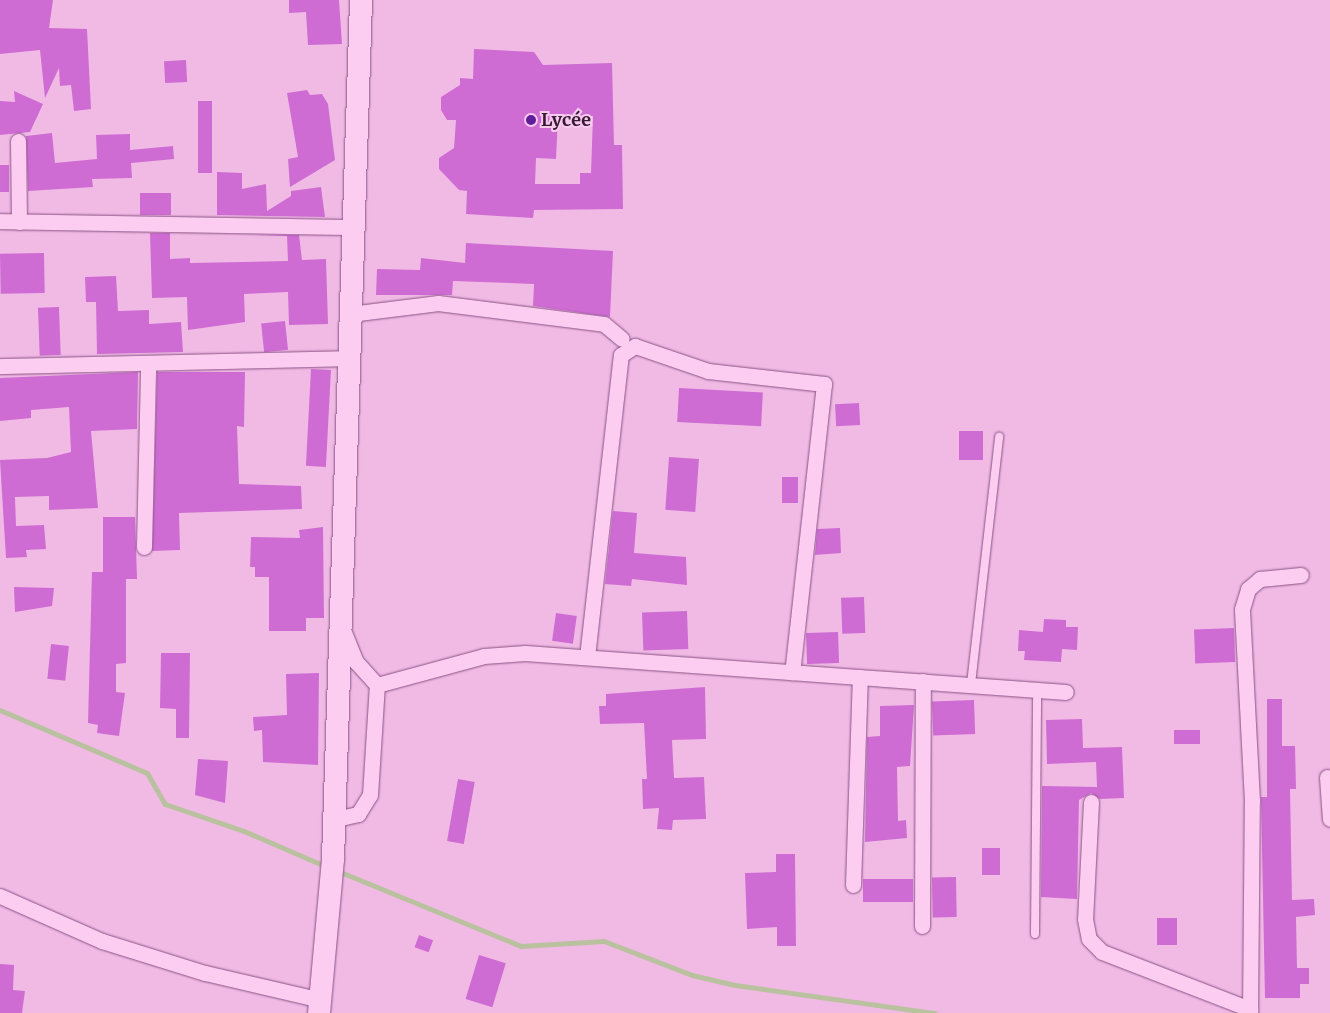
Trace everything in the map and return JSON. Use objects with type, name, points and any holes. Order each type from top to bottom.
[{"type":"street","points":[[0,896],[102,941],[320,1007],[333,868],[332,820],[338,616],[361,0]]},
{"type":"street","points":[[18,141],[19,222]]},
{"type":"street","points":[[0,221],[353,227]]},
{"type":"street","points":[[350,314],[438,303],[604,324],[622,339]]},
{"type":"street","points":[[587,657],[621,355],[635,346],[708,371],[824,384],[792,672]]},
{"type":"street","points":[[0,366],[148,365],[347,358]]},
{"type":"street","points":[[144,547],[148,365]]},
{"type":"street","points":[[1091,802],[1085,919],[1089,939],[1102,952],[1250,1011],[1252,801],[1242,609],[1248,590],[1260,579],[1301,575]]},
{"type":"street","points":[[332,820],[358,814],[370,795],[378,685],[356,662],[338,616]]},
{"type":"street","points":[[378,685],[484,656],[587,657],[1066,692]]},
{"type":"street","points":[[853,884],[860,676]]},
{"type":"street","points":[[922,926],[923,681]]},
{"type":"street","points":[[1327,778],[1330,819]]},
{"type":"lane","points":[[971,684],[999,437]]},
{"type":"lane","points":[[1035,934],[1038,689]]},
{"type":"building","points":[[0,0],[53,0],[49,28],[87,29],[91,109],[74,111],[71,85],[60,86],[59,68],[45,98],[40,50],[0,54]]},
{"type":"building","points":[[289,0],[339,0],[342,44],[308,45],[306,12],[289,13]]},
{"type":"building","points":[[474,49],[534,52],[543,65],[612,63],[614,145],[622,145],[623,209],[534,210],[533,218],[466,214],[467,191],[459,190],[439,169],[439,158],[454,148],[456,120],[447,120],[441,110],[441,97],[460,85],[460,78],[473,79]],"holes":[[[593,116],[591,173],[580,173],[580,184],[535,184],[536,158],[556,159],[558,117]]]},
{"type":"building","points":[[186,60],[187,82],[165,83],[164,61]]},
{"type":"building","points":[[307,90],[310,95],[322,94],[328,104],[335,160],[290,187],[288,159],[298,157],[287,93]]},
{"type":"building","points":[[14,91],[43,104],[30,132],[0,135],[0,101],[15,102]]},
{"type":"building","points":[[198,101],[212,101],[212,173],[198,173]]},
{"type":"building","points":[[52,133],[55,163],[97,159],[96,135],[130,134],[130,150],[173,146],[174,159],[131,163],[132,178],[92,179],[93,187],[28,191],[26,136]]},
{"type":"building","points":[[0,165],[9,165],[9,192],[0,192]]},
{"type":"building","points":[[217,172],[242,173],[242,189],[266,184],[267,211],[291,196],[291,191],[321,187],[325,217],[217,215]]},
{"type":"building","points":[[140,193],[171,193],[171,215],[140,215]]},
{"type":"building","points":[[150,233],[170,233],[170,259],[190,258],[190,263],[288,261],[287,236],[252,235],[299,235],[302,260],[326,259],[328,324],[289,325],[288,292],[244,294],[245,322],[188,330],[187,297],[152,298]]},
{"type":"building","points":[[466,243],[613,251],[610,317],[533,306],[534,284],[453,281],[452,295],[376,295],[377,269],[420,270],[421,258],[465,263]]},
{"type":"building","points":[[44,253],[45,293],[1,294],[0,254]]},
{"type":"building","points":[[116,276],[118,311],[149,310],[149,324],[181,322],[183,352],[97,354],[96,302],[86,302],[85,277]]},
{"type":"building","points":[[59,307],[61,355],[40,356],[38,308]]},
{"type":"building","points":[[285,321],[288,350],[264,352],[261,324]]},
{"type":"building","points":[[311,369],[331,370],[326,467],[306,466]]},
{"type":"building","points":[[138,372],[137,429],[91,431],[98,508],[49,510],[49,496],[15,497],[16,526],[44,525],[46,549],[26,550],[27,557],[6,558],[0,460],[47,458],[71,452],[69,407],[31,410],[31,418],[0,421],[0,378]]},
{"type":"building","points":[[157,372],[245,372],[244,427],[237,426],[239,484],[301,486],[302,509],[179,513],[180,550],[152,551]]},
{"type":"building","points":[[679,388],[763,392],[761,426],[677,422]]},
{"type":"building","points":[[859,403],[860,425],[836,426],[835,404]]},
{"type":"building","points":[[959,431],[983,431],[983,460],[959,460]]},
{"type":"building","points":[[669,457],[699,459],[695,512],[665,510]]},
{"type":"building","points":[[782,477],[798,477],[798,503],[782,503]]},
{"type":"building","points":[[613,511],[637,513],[634,553],[686,557],[687,585],[632,579],[631,586],[605,584]]},
{"type":"building","points":[[103,517],[135,517],[137,579],[126,579],[126,663],[116,664],[116,692],[125,693],[119,736],[97,733],[98,725],[88,723],[92,572],[103,572]]},
{"type":"building","points":[[323,527],[324,618],[306,618],[306,631],[269,631],[269,577],[255,577],[255,567],[250,567],[251,537],[300,538],[299,530]]},
{"type":"building","points":[[840,528],[841,553],[815,555],[817,529]]},
{"type":"building","points":[[14,587],[54,588],[52,606],[15,612]]},
{"type":"building","points":[[864,597],[865,633],[842,634],[841,598]]},
{"type":"building","points":[[687,611],[688,649],[643,651],[642,613]]},
{"type":"building","points":[[556,613],[577,616],[573,644],[552,641]]},
{"type":"building","points":[[1044,619],[1066,620],[1066,627],[1078,627],[1077,650],[1062,649],[1061,662],[1024,660],[1025,651],[1018,651],[1019,630],[1043,632]]},
{"type":"building","points":[[1234,628],[1235,662],[1195,663],[1194,629]]},
{"type":"building","points":[[838,632],[839,663],[807,664],[806,633]]},
{"type":"building","points":[[51,644],[69,646],[65,681],[47,679]]},
{"type":"building","points":[[161,653],[190,653],[189,738],[176,738],[176,709],[160,708]]},
{"type":"building","points":[[319,673],[318,765],[263,762],[262,730],[254,731],[253,717],[287,715],[286,674]]},
{"type":"building","points":[[705,687],[706,739],[672,740],[674,778],[704,777],[706,819],[673,820],[672,830],[657,829],[659,808],[643,809],[642,779],[647,779],[644,723],[600,724],[599,706],[606,706],[606,694]]},
{"type":"building","points":[[1267,699],[1282,699],[1282,746],[1295,746],[1296,789],[1290,789],[1292,900],[1314,899],[1315,915],[1296,917],[1297,968],[1309,968],[1309,984],[1300,984],[1300,998],[1265,998],[1261,797],[1267,797]]},
{"type":"building","points":[[974,700],[975,734],[933,735],[932,701]]},
{"type":"building","points":[[914,705],[910,766],[897,767],[898,821],[906,820],[907,838],[865,842],[867,737],[880,736],[880,706]]},
{"type":"building","points":[[1082,719],[1083,748],[1122,747],[1124,798],[1100,799],[1091,793],[1079,800],[1077,899],[1041,897],[1042,786],[1097,787],[1096,762],[1047,764],[1046,720]]},
{"type":"building","points":[[1174,730],[1200,730],[1200,744],[1174,744]]},
{"type":"building","points":[[198,759],[228,761],[225,803],[195,795]]},
{"type":"building","points":[[458,779],[475,782],[464,844],[447,841]]},
{"type":"building","points":[[982,848],[1000,848],[1000,875],[982,875]]},
{"type":"building","points":[[776,854],[795,854],[796,946],[777,946],[777,927],[747,929],[745,873],[776,872]]},
{"type":"building","points":[[932,877],[956,877],[957,917],[933,917]]},
{"type":"building","points":[[863,879],[913,879],[913,902],[863,902]]},
{"type":"building","points":[[1157,918],[1177,918],[1177,945],[1157,945]]},
{"type":"building","points":[[419,935],[433,940],[429,952],[415,947]]},
{"type":"building","points":[[479,955],[506,963],[492,1007],[466,999]]},
{"type":"building","points":[[0,964],[14,965],[13,990],[25,991],[22,1013],[0,1013]]},
{"type":"waterway","points":[[0,710],[147,773],[165,804],[244,831],[327,867]]},
{"type":"waterway","points":[[338,871],[521,946],[604,941],[692,975],[735,985],[935,1013]]},
{"type":"place","name":"Lycée","points":[[531,120]]}]
